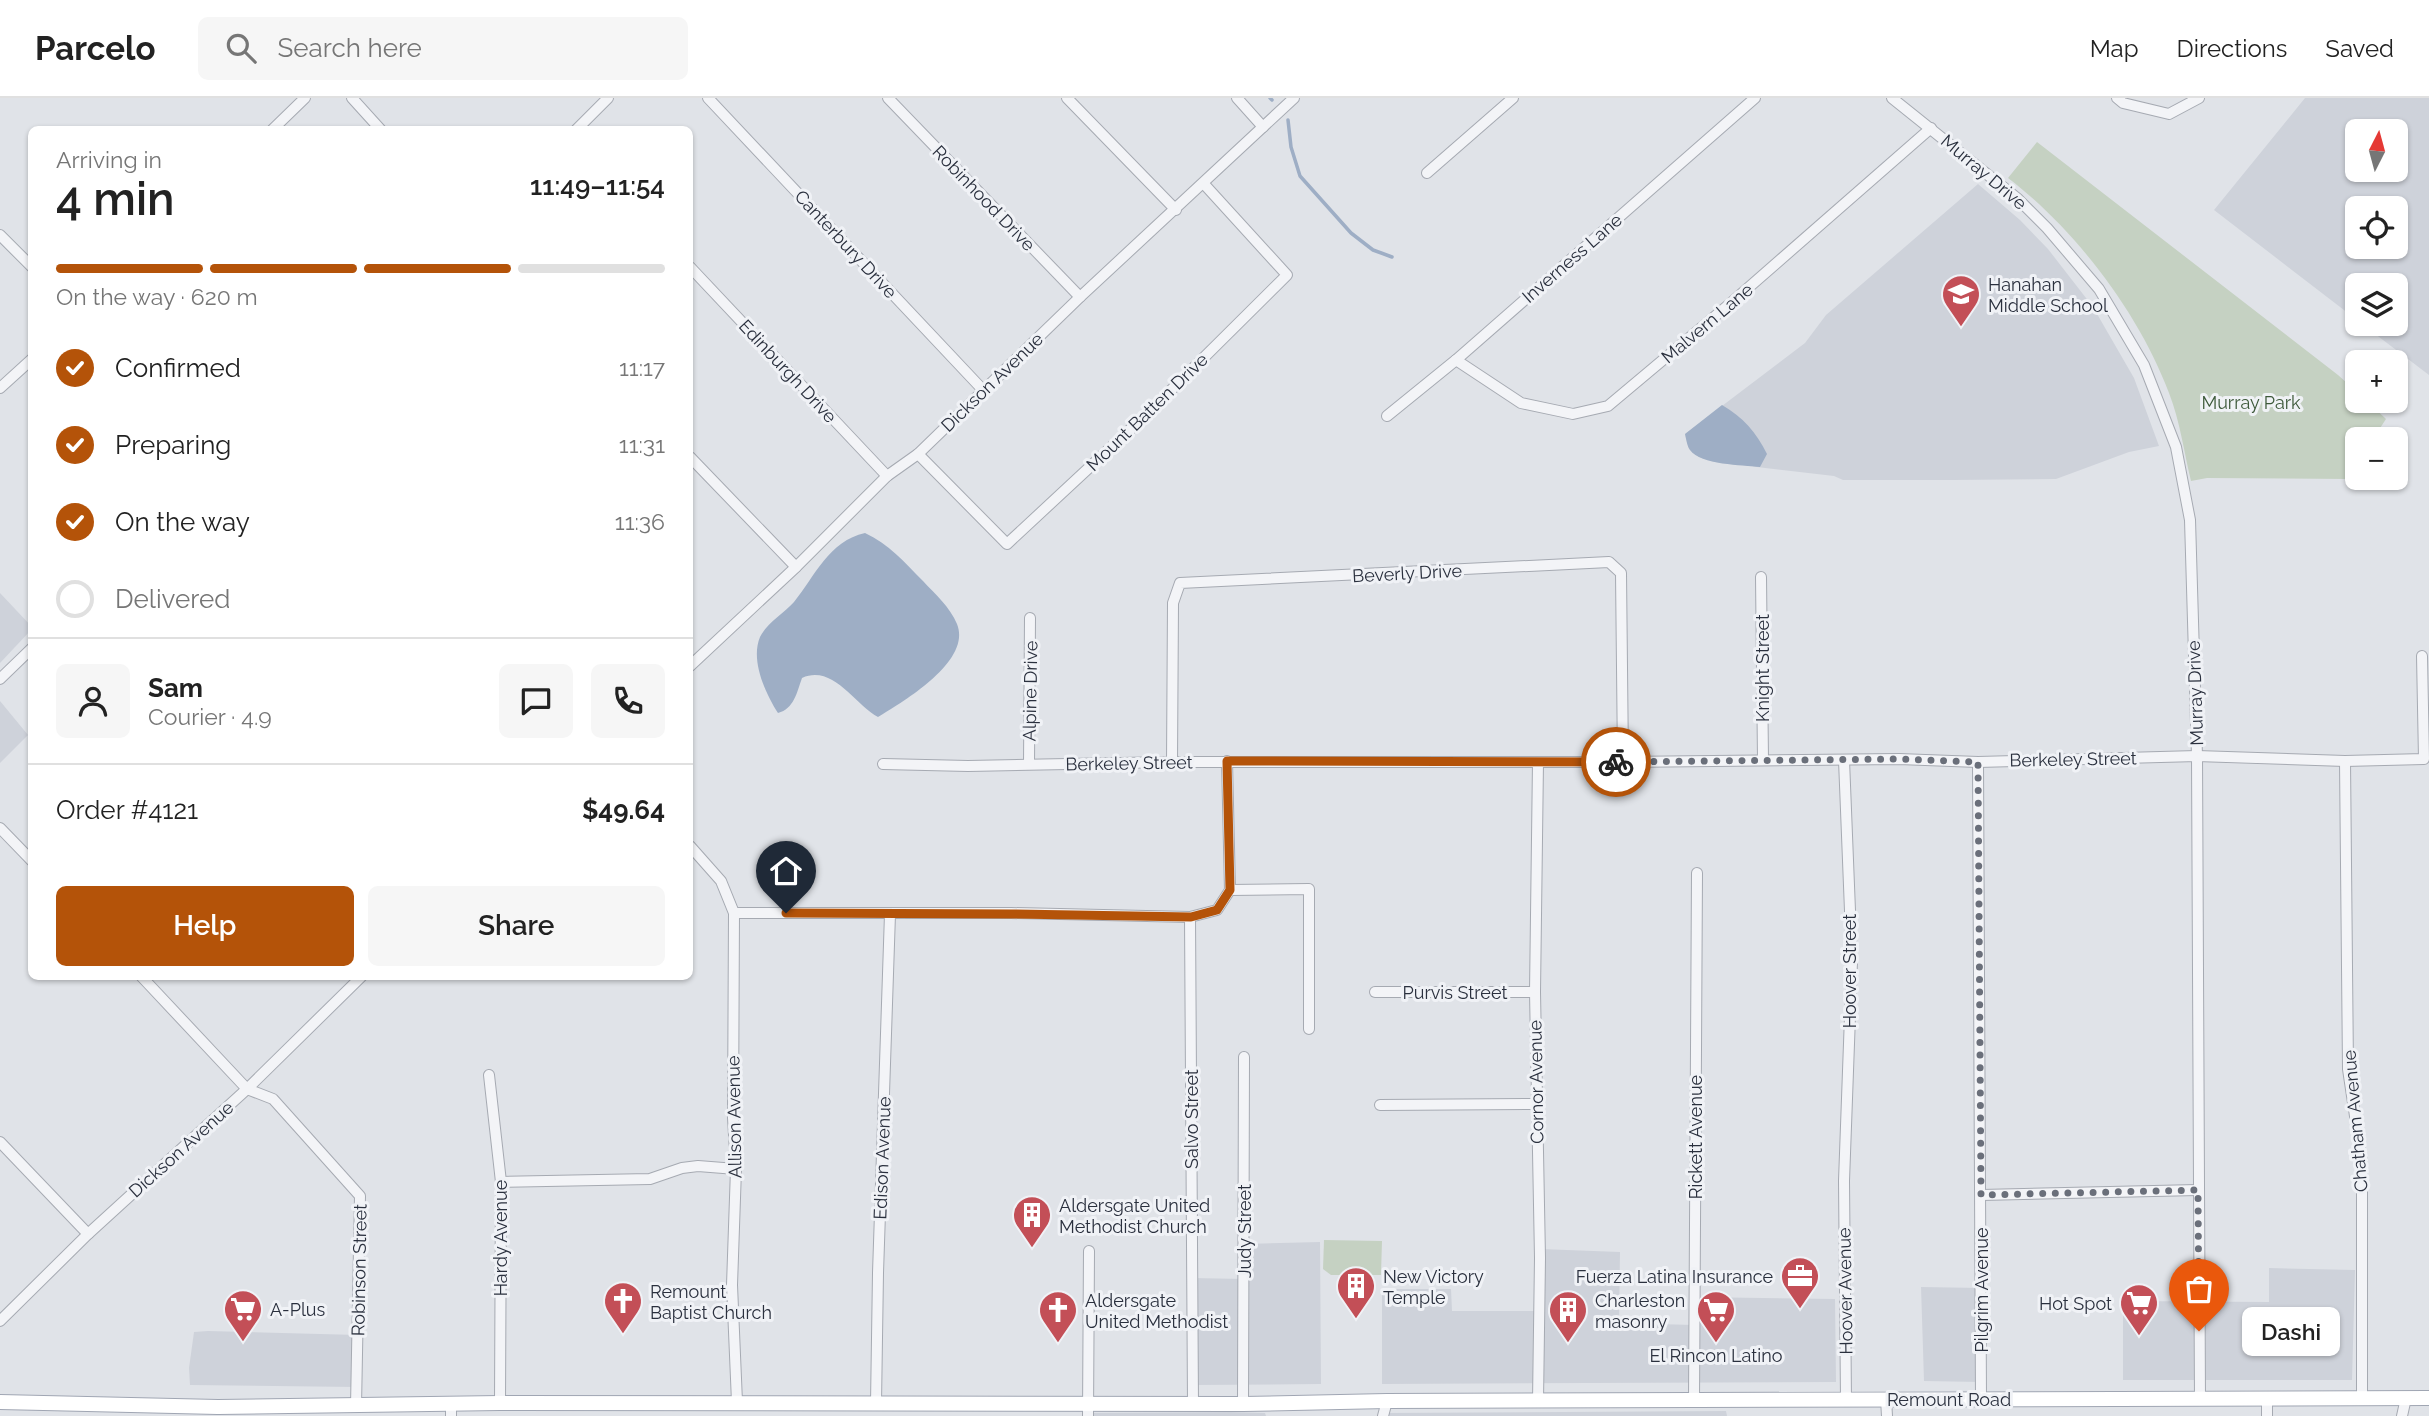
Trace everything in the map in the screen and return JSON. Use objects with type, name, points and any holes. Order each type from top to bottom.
[{"type":"main road","name":"Remount Road","points":[[0,1402],[81,1409],[218,1411],[451,1410],[500,1403],[715,1410],[737,1402],[876,1403],[1088,1410],[1193,1404],[1234,1408],[1385,1409],[1538,1401],[2429,1398]]},
{"type":"street","points":[[276,126],[305,98]]},
{"type":"street","points":[[352,98],[377,126]]},
{"type":"street","points":[[580,126],[608,98]]},
{"type":"street","name":"Canterbury Drive","points":[[708,98],[983,390]]},
{"type":"street","name":"Robinhood Drive","points":[[888,98],[1080,297]]},
{"type":"street","points":[[1067,98],[1175,210]]},
{"type":"street","points":[[1237,98],[1263,127]]},
{"type":"street","name":"Dickson Avenue","points":[[693,663],[796,567],[887,475],[918,454],[1080,297],[1294,98]]},
{"type":"street","points":[[1427,173],[1513,98]]},
{"type":"street","name":"Inverness Lane","points":[[1387,416],[1456,360],[1755,98]]},
{"type":"street","name":"Murray Drive","points":[[1892,98],[2004,186],[2047,228],[2099,289],[2144,365],[2176,447],[2190,520],[2197,756],[2200,1399]]},
{"type":"street","points":[[2117,98],[2123,103],[2169,114],[2199,98]]},
{"type":"street","name":"Malvern Lane","points":[[1456,360],[1521,403],[1573,414],[1608,406],[1931,128]]},
{"type":"street","name":"Mount Batten Drive","points":[[918,454],[1007,544],[1149,412],[1287,275],[1204,184]]},
{"type":"street","points":[[0,235],[28,263]]},
{"type":"street","name":"Edinburgh Drive","points":[[693,270],[887,475]]},
{"type":"street","points":[[0,388],[28,363]]},
{"type":"street","points":[[693,462],[796,567]]},
{"type":"street","name":"Beverly Drive","points":[[1172,762],[1173,603],[1180,583],[1609,562],[1621,573],[1623,762]]},
{"type":"street","name":"Knight Street","points":[[1761,577],[1763,760]]},
{"type":"street","name":"Alpine Drive","points":[[1029,764],[1030,618]]},
{"type":"street","points":[[0,679],[28,652]]},
{"type":"street","name":"Berkeley Street","points":[[883,764],[1763,760],[1978,762],[2197,756],[2345,761],[2424,759],[2422,656]]},
{"type":"street","name":"Hoover Street","points":[[1844,760],[1852,961],[1844,1181]]},
{"type":"street","points":[[734,913],[1191,917],[1217,910],[1230,890],[1227,761]]},
{"type":"street","name":"Chatham Avenue","points":[[2345,761],[2348,1069],[2362,1163],[2362,1397]]},
{"type":"street","name":"Cornor Avenue","points":[[1538,762],[1535,992],[1540,1258],[1538,1401]]},
{"type":"street","name":"Pilgrim Avenue","points":[[1978,762],[1981,1399]]},
{"type":"street","points":[[0,828],[28,858]]},
{"type":"street","name":"Allison Avenue","points":[[693,849],[721,881],[734,913],[733,1118],[736,1169],[732,1285],[737,1402]]},
{"type":"street","name":"Rickett Avenue","points":[[1694,1401],[1697,873]]},
{"type":"street","points":[[1230,890],[1309,889],[1309,1029]]},
{"type":"street","name":"Edison Avenue","points":[[876,1403],[878,1259],[890,914]]},
{"type":"street","name":"Salvo Street","points":[[1191,917],[1193,1404]]},
{"type":"street","name":"Robinson Street","points":[[145,980],[247,1089],[273,1099],[360,1196],[348,1409]]},
{"type":"street","name":"Dickson Avenue","points":[[0,1321],[88,1234],[247,1089],[358,980]]},
{"type":"street","name":"Purvis Street","points":[[1376,992],[1535,992]]},
{"type":"street","name":"Judy Street","points":[[1234,1408],[1244,1057]]},
{"type":"street","name":"Hardy Avenue","points":[[489,1074],[501,1182],[500,1403]]},
{"type":"street","points":[[1380,1105],[1536,1104]]},
{"type":"street","points":[[0,1142],[88,1234]]},
{"type":"street","points":[[501,1182],[650,1179],[682,1167],[736,1169]]},
{"type":"street","name":"Hoover Avenue","points":[[1844,1181],[1846,1400]]},
{"type":"street","points":[[1981,1195],[2198,1190]]},
{"type":"street","points":[[1088,1410],[1089,1251]]},
{"type":"street","points":[[2402,1416],[2406,1398]]},
{"type":"street","points":[[1886,1399],[1886,1416]]},
{"type":"street","points":[[2267,1399],[2267,1416]]},
{"type":"shaded area","points":[[2305,98],[2429,98],[2429,375],[2408,359],[2408,350],[2396,350],[2378,336],[2408,336],[2408,273],[2345,273],[2345,311],[2214,210]]},
{"type":"shaded area","name":"Hanahan Middle School","points":[[1978,184],[2020,220],[2048,249],[2093,307],[2134,378],[2159,446],[2129,452],[2056,479],[1952,480],[1843,480],[1834,476],[1715,462],[1699,457],[1689,449],[1685,434],[1805,343],[1826,315]]},
{"type":"shaded area","points":[[0,593],[28,623],[28,633],[0,663]]},
{"type":"shaded area","points":[[0,701],[28,735],[0,763]]},
{"type":"shaded area","points":[[1320,1242],[1321,1384],[1193,1385],[1191,1278],[1244,1279],[1245,1244]]},
{"type":"shaded area","points":[[1540,1249],[1620,1252],[1619,1323],[1694,1325],[1694,1297],[1835,1299],[1836,1382],[1382,1384],[1382,1289],[1451,1289],[1452,1311],[1539,1311]]},
{"type":"shaded area","points":[[2269,1268],[2355,1270],[2352,1380],[2123,1380],[2123,1301],[2269,1302]]},
{"type":"shaded area","points":[[1921,1287],[1981,1288],[1981,1382],[1924,1381]]},
{"type":"shaded area","points":[[194,1332],[358,1335],[356,1387],[190,1385],[189,1368]]},
{"type":"shaded area","points":[[1726,1411],[1727,1416],[1383,1416],[1383,1413]]},
{"type":"shaded area","points":[[1088,1413],[1265,1413],[1266,1416],[1088,1416]]},
{"type":"green space","name":"Murray Park","points":[[2037,142],[2338,375],[2345,381],[2345,413],[2380,413],[2386,419],[2381,427],[2345,427],[2345,479],[2207,478],[2191,481],[2173,404],[2156,363],[2123,303],[2057,222],[2008,178]]},
{"type":"green space","points":[[1324,1240],[1382,1241],[1381,1275],[1331,1275],[1323,1269]]},
{"type":"water","points":[[1722,405],[1743,420],[1763,446],[1767,454],[1760,467],[1703,459],[1689,448],[1685,434]]},
{"type":"water","points":[[865,533],[896,554],[946,606],[957,624],[959,638],[955,652],[933,678],[878,717],[843,687],[824,676],[813,675],[802,678],[791,704],[778,713],[764,687],[758,667],[757,646],[760,637],[794,602],[832,551],[852,537]]},
{"type":"waterway","points":[[1288,120],[1291,147],[1300,176],[1351,233],[1373,250],[1392,257]]},
{"type":"way so far","points":[[1616,762],[1899,759],[1978,762],[1981,1195],[2198,1190],[2199,1331]]},
{"type":"place","name":"Hanahan Middle School","points":[[1961,328]]},
{"type":"place","name":"Aldersgate United Methodist Church","points":[[1032,1249]]},
{"type":"place","name":"Fuerza Latina Insurance","points":[[1800,1310]]},
{"type":"place","name":"New Victory Temple","points":[[1356,1320]]},
{"type":"place","name":"Dashi","points":[[2199,1331]]},
{"type":"place","name":"Remount Baptist Church","points":[[623,1335]]},
{"type":"place","name":"Hot Spot","points":[[2139,1337]]},
{"type":"place","name":"A-Plus","points":[[243,1343]]},
{"type":"place","name":"Aldersgate United Methodist","points":[[1058,1344]]},
{"type":"place","name":"Charleston masonry","points":[[1568,1344]]},
{"type":"place","name":"El Rincon Latino","points":[[1716,1344]]},
{"type":"route","points":[[786,913],[1191,917],[1217,910],[1230,890],[1227,761],[1616,762]]}]
